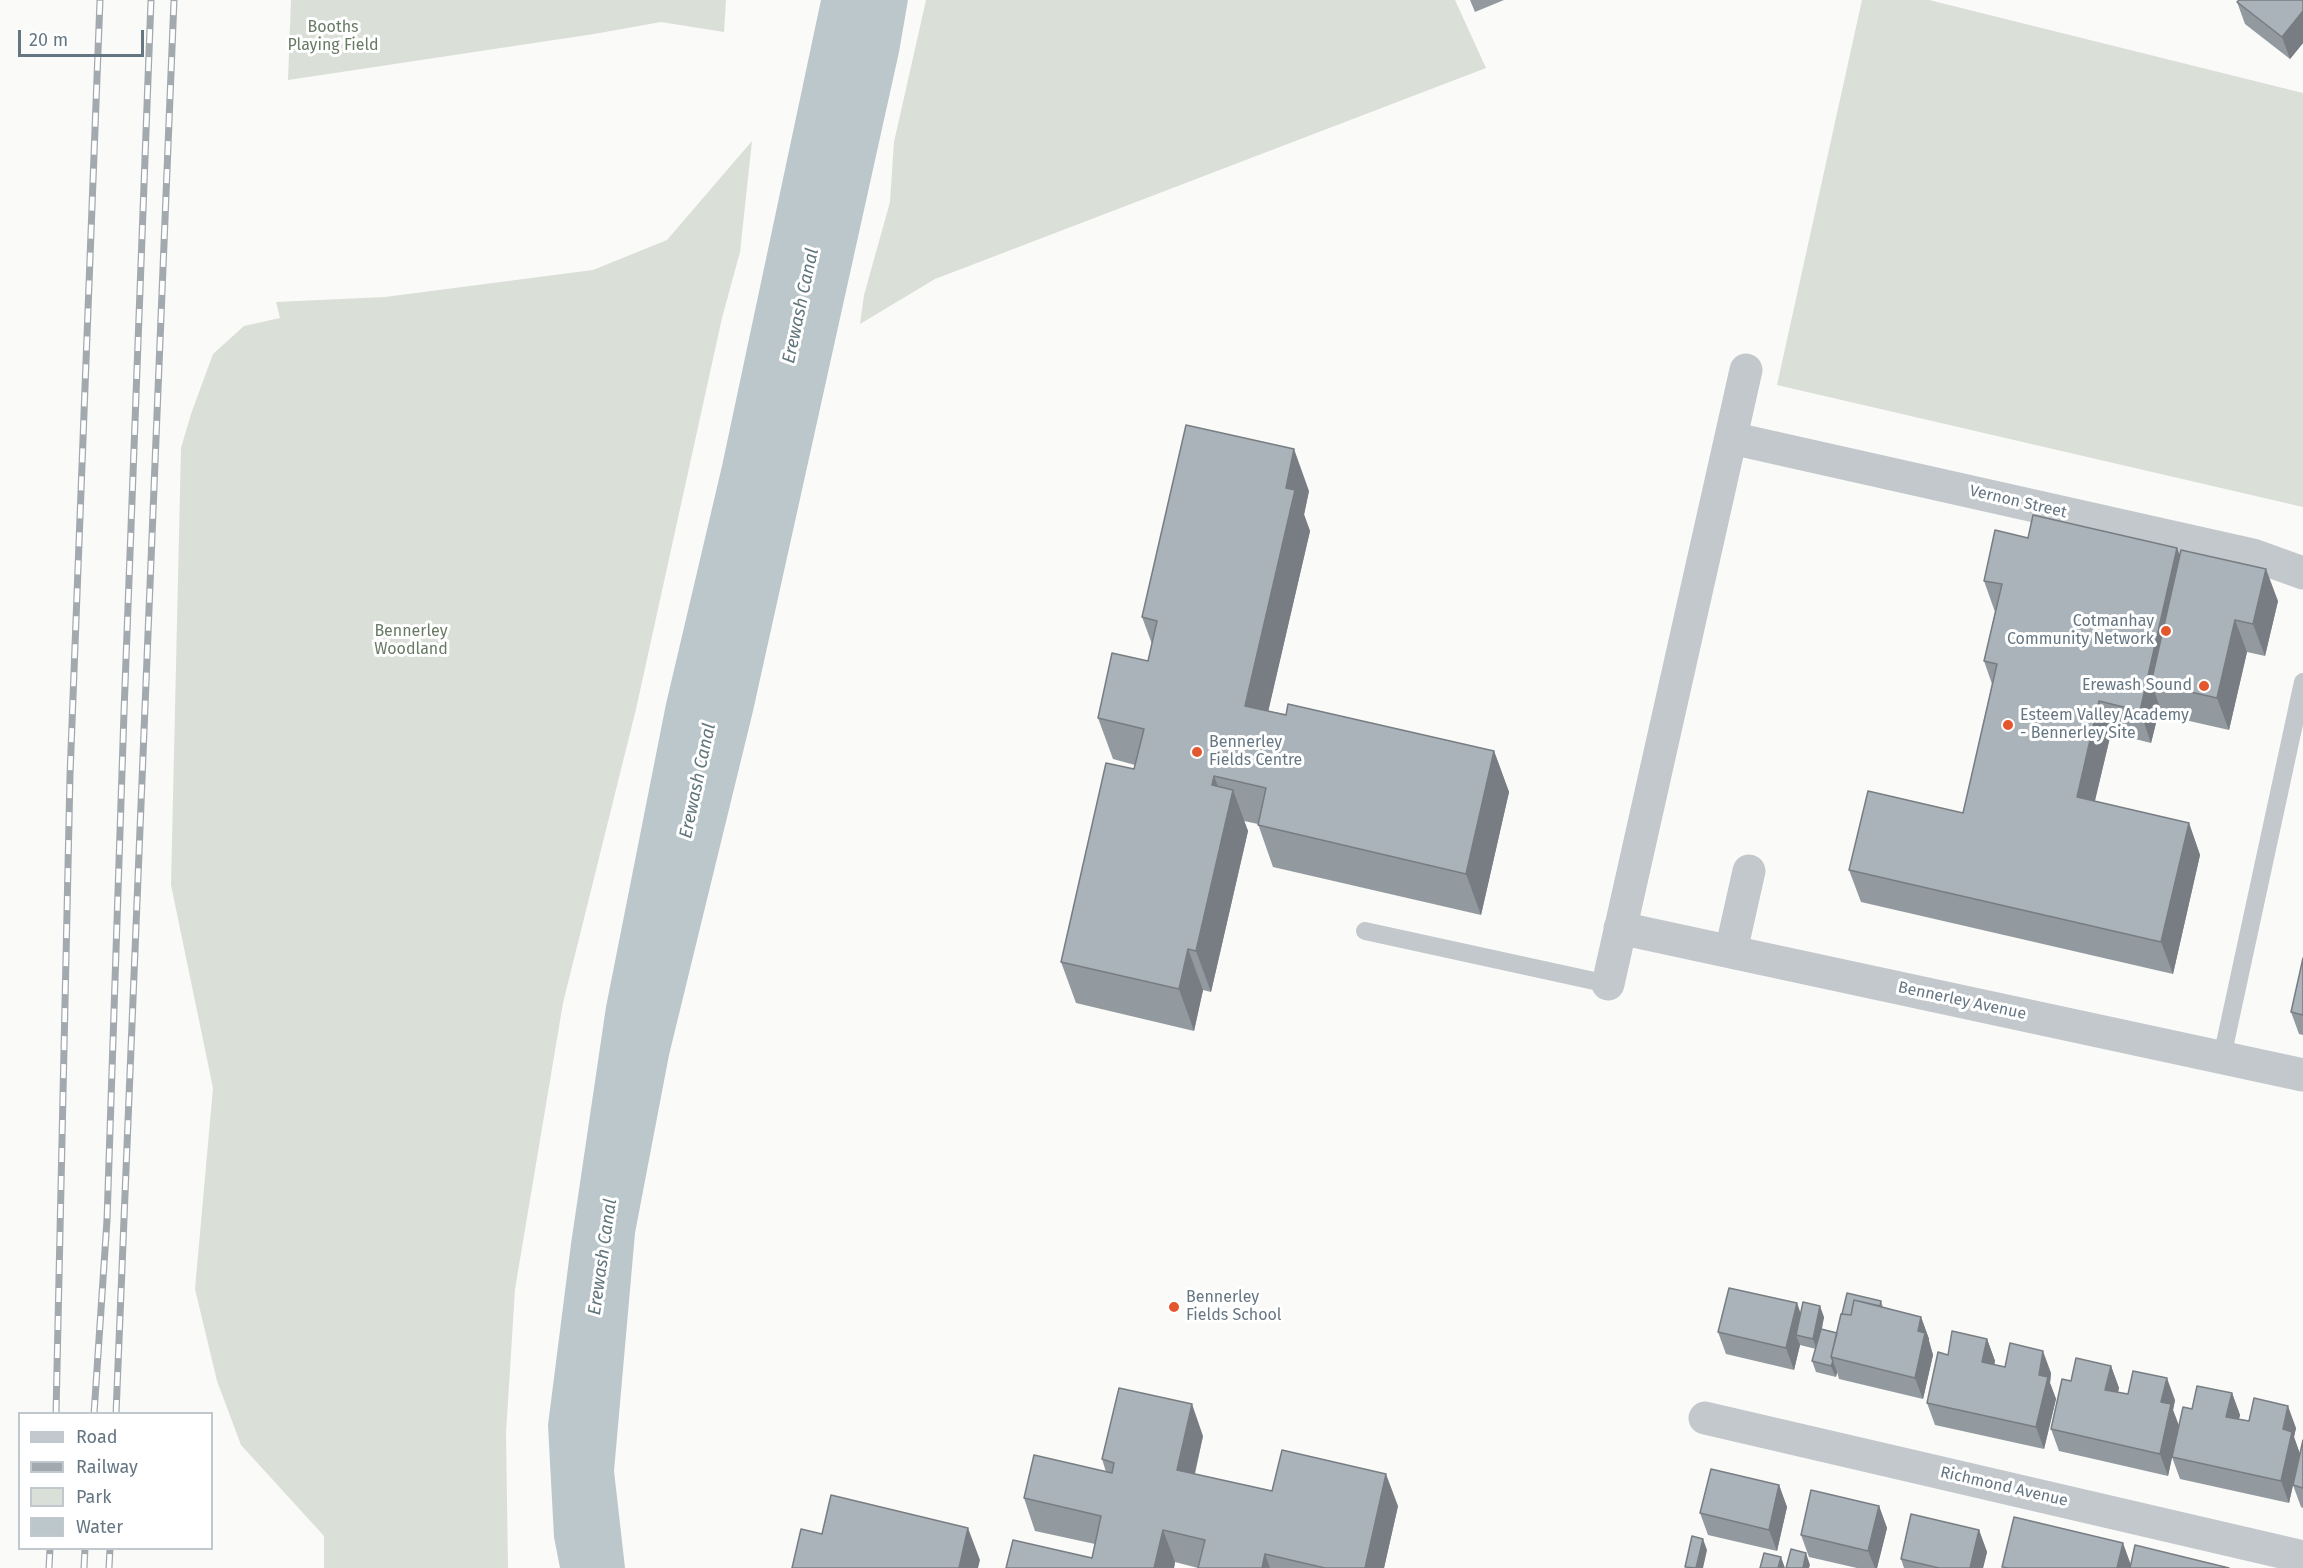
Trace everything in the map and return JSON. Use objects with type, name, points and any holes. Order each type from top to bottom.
[{"type":"street","points":[[1608,984],[1746,370]]},
{"type":"street","name":"Vernon Street","points":[[1731,438],[2253,555],[2303,573]]},
{"type":"street","points":[[1731,951],[1749,871]]},
{"type":"street","name":"Bennerley Avenue","points":[[1620,928],[2303,1075]]},
{"type":"street","name":"Richmond Avenue","points":[[1705,1418],[2303,1557]]},
{"type":"lane","points":[[2222,1057],[2303,681]]},
{"type":"lane","points":[[1365,931],[1608,984]]},
{"type":"green space","name":"Booths Playing Field","points":[[291,0],[726,0],[724,32],[661,22],[288,80]]},
{"type":"green space","points":[[926,0],[1455,0],[1486,68],[935,279],[860,324],[864,295],[890,202],[894,142]]},
{"type":"green space","points":[[1862,0],[1929,0],[2303,93],[2303,507],[1777,385]]},
{"type":"green space","name":"Bennerley Woodland","points":[[752,141],[740,252],[722,318],[636,709],[563,1003],[515,1289],[506,1433],[508,1568],[324,1568],[324,1536],[241,1445],[217,1381],[195,1289],[213,1088],[171,885],[181,448],[191,414],[213,354],[244,326],[280,318],[276,302],[385,297],[593,270],[667,240]]},
{"type":"water","name":"Erewash Canal","points":[[821,0],[908,0],[899,52],[753,711],[669,1055],[635,1233],[614,1471],[625,1568],[560,1568],[554,1537],[548,1425],[571,1244],[606,1007],[666,704],[722,466]]},
{"type":"building","points":[[2239,0],[2303,0],[2303,11],[2282,37],[2237,2]]},
{"type":"building","name":"Bennerley Fields Centre","points":[[1186,425],[1294,449],[1286,488],[1295,490],[1245,706],[1286,715],[1288,704],[1494,751],[1466,874],[1258,825],[1266,788],[1214,776],[1212,785],[1233,790],[1196,951],[1188,949],[1179,989],[1061,962],[1106,763],[1134,769],[1144,729],[1098,718],[1112,653],[1148,661],[1157,621],[1142,617]]},
{"type":"building","points":[[2033,515],[2177,548],[2140,711],[2099,701],[2077,797],[2189,823],[2161,942],[1849,870],[1868,791],[1963,813],[1997,664],[1984,661],[2002,584],[1984,581],[1995,530],[2028,538]]},
{"type":"building","points":[[2181,550],[2266,569],[2253,624],[2235,620],[2217,698],[2151,683]]},
{"type":"building","points":[[2303,958],[2303,1015],[2291,1012]]},
{"type":"building","points":[[1729,1288],[1797,1303],[1786,1348],[1718,1332]]},
{"type":"building","points":[[1847,1293],[1881,1301],[1880,1306],[1854,1300],[1851,1315],[1842,1314]]},
{"type":"building","points":[[1854,1300],[1921,1317],[1918,1331],[1925,1333],[1915,1378],[1831,1357],[1841,1314],[1851,1315]]},
{"type":"building","points":[[1803,1302],[1820,1306],[1813,1339],[1796,1335]]},
{"type":"building","points":[[1821,1329],[1837,1333],[1831,1366],[1812,1361]]},
{"type":"building","points":[[1952,1331],[1987,1339],[1982,1362],[2005,1367],[2010,1343],[2043,1351],[2039,1375],[2048,1377],[2036,1427],[1927,1403],[1938,1352],[1948,1355]]},
{"type":"building","points":[[2076,1358],[2111,1366],[2105,1390],[2128,1394],[2133,1371],[2167,1378],[2161,1402],[2171,1404],[2160,1454],[2051,1429],[2062,1379],[2071,1381]]},
{"type":"building","points":[[2197,1386],[2232,1393],[2226,1417],[2249,1421],[2254,1398],[2288,1406],[2283,1429],[2292,1432],[2281,1481],[2172,1457],[2183,1407],[2192,1409]]},
{"type":"building","points":[[1119,1388],[1192,1404],[1177,1470],[1272,1491],[1282,1450],[1386,1474],[1365,1568],[1325,1568],[1265,1554],[1262,1568],[1198,1568],[1205,1540],[1163,1530],[1154,1568],[1006,1568],[1013,1540],[1092,1558],[1101,1516],[1024,1498],[1034,1455],[1112,1473],[1114,1463],[1102,1459]]},
{"type":"building","points":[[2303,1440],[2303,1488],[2293,1485]]},
{"type":"building","points":[[1711,1469],[1779,1485],[1769,1530],[1700,1513]]},
{"type":"building","points":[[1811,1490],[1879,1506],[1868,1551],[1801,1535]]},
{"type":"building","points":[[831,1495],[968,1528],[959,1568],[792,1568],[801,1529],[822,1534]]},
{"type":"building","points":[[1911,1514],[1979,1530],[1970,1568],[1939,1568],[1901,1559]]},
{"type":"building","points":[[2014,1517],[2123,1543],[2117,1568],[2002,1567]]},
{"type":"building","points":[[1692,1536],[1703,1539],[1696,1568],[1685,1567]]},
{"type":"building","points":[[2135,1545],[2229,1568],[2130,1568]]},
{"type":"building","points":[[1791,1549],[1806,1553],[1803,1568],[1786,1568]]},
{"type":"building","points":[[1764,1553],[1781,1557],[1778,1568],[1760,1568]]},
{"type":"railway","points":[[56,1412],[70,775],[100,0]]},
{"type":"railway","points":[[94,1412],[107,1220],[151,0]]},
{"type":"railway","points":[[116,1412],[174,0]]},
{"type":"railway","points":[[49,1568],[50,1550]]},
{"type":"railway","points":[[84,1568],[85,1550]]},
{"type":"railway","points":[[109,1568],[110,1550]]},
{"type":"place","name":"Cotmanhay Community Network","points":[[2166,631]]},
{"type":"place","name":"Erewash Sound","points":[[2204,686]]},
{"type":"place","name":"Esteem Valley Academy - Bennerley Site","points":[[2008,725]]},
{"type":"place","name":"Bennerley Fields Centre","points":[[1197,752]]},
{"type":"place","name":"Bennerley Fields School","points":[[1174,1307]]}]
